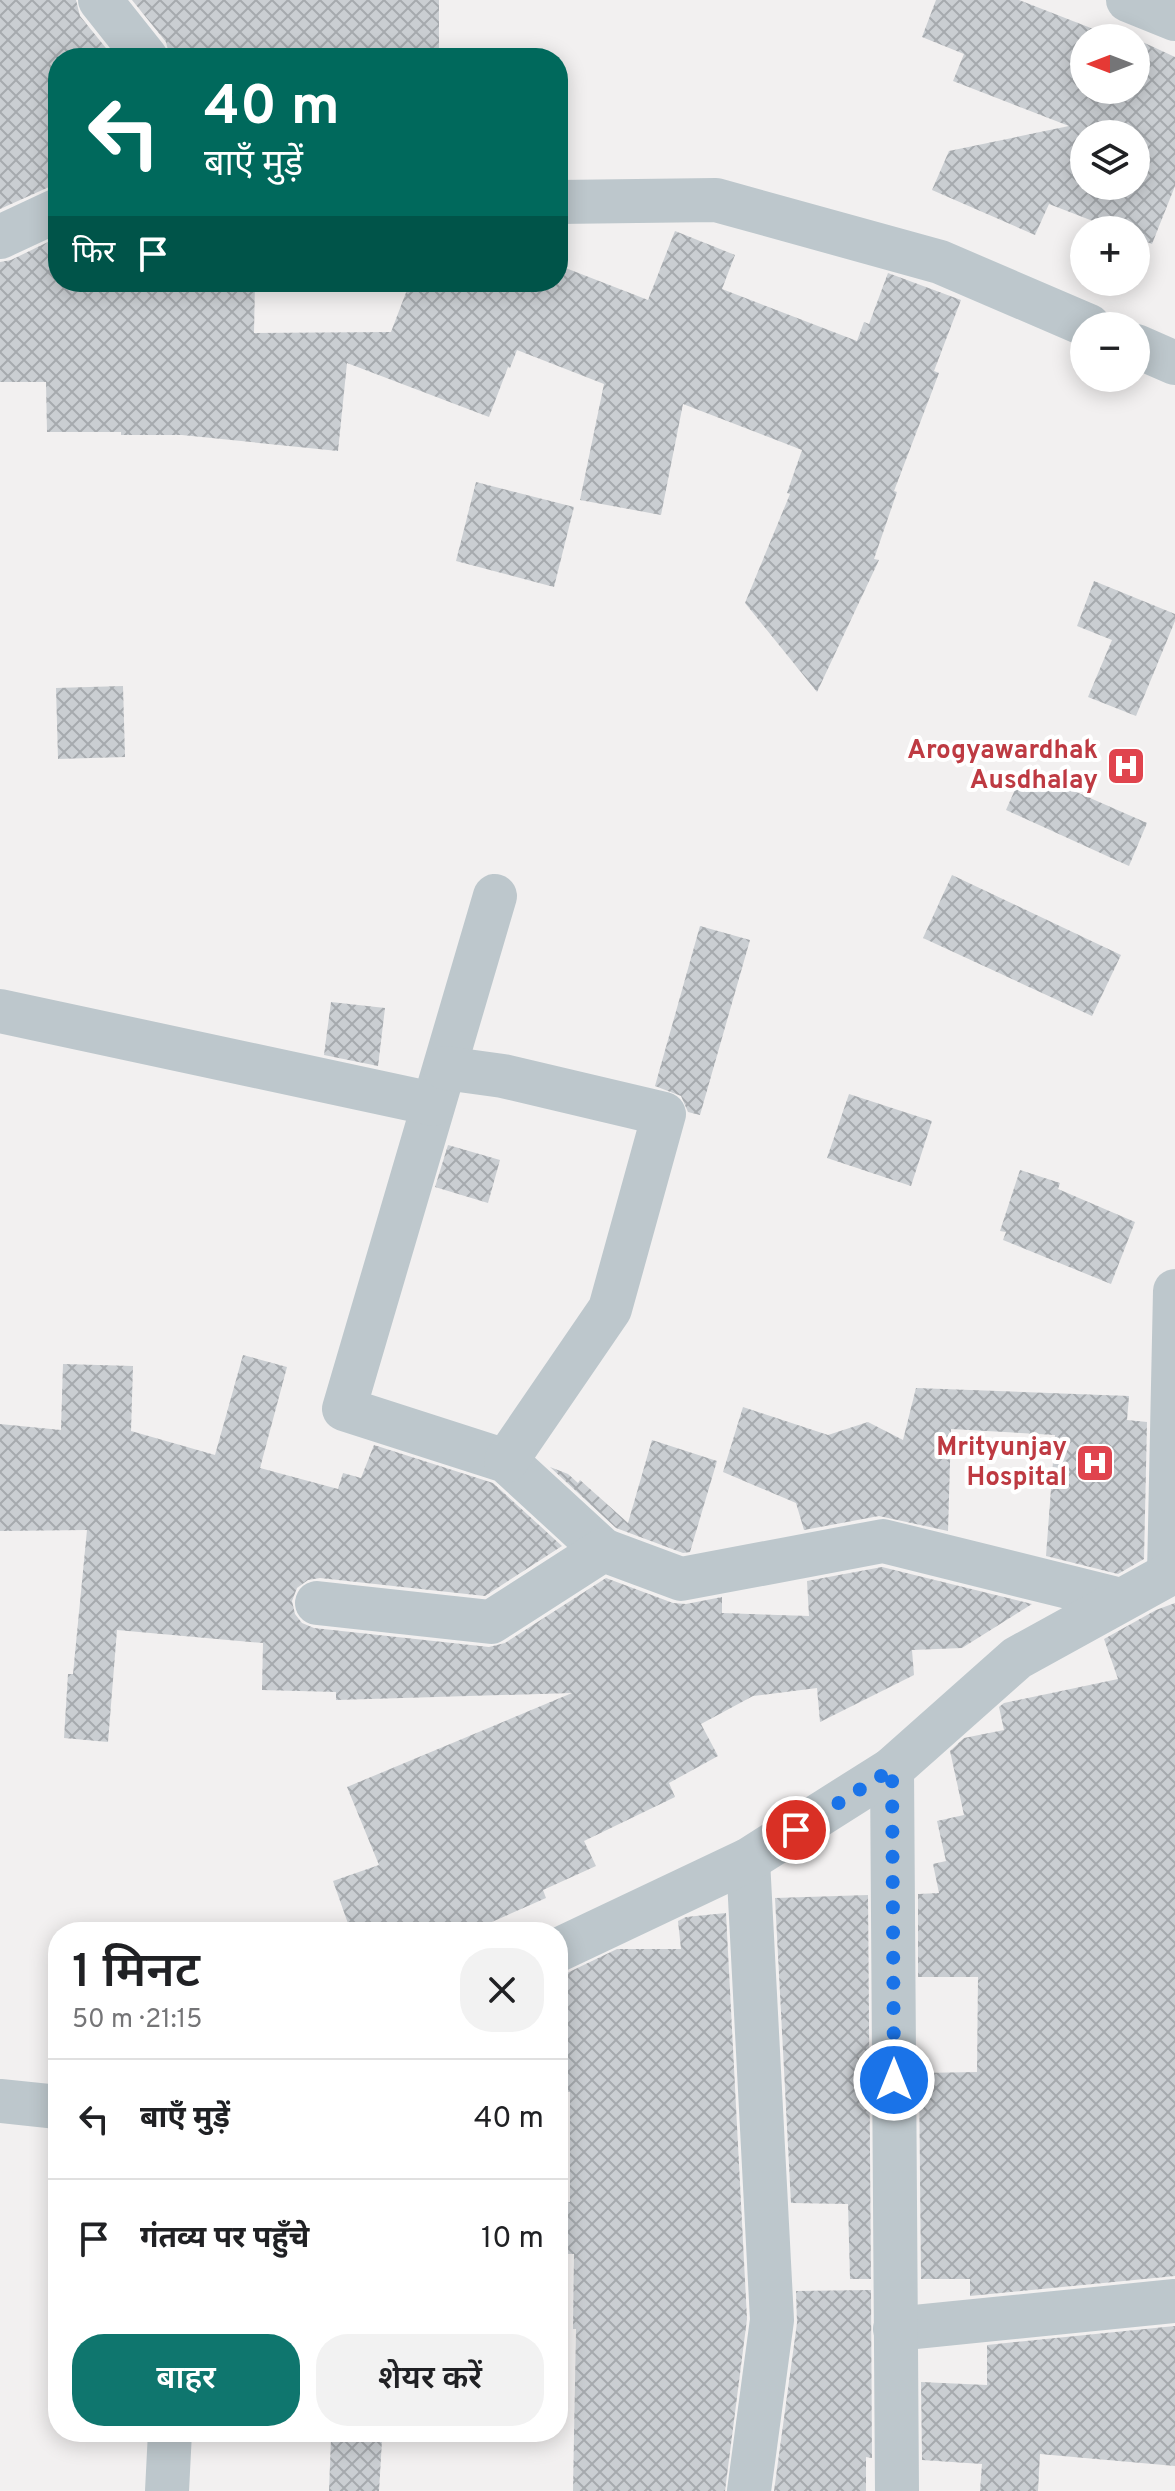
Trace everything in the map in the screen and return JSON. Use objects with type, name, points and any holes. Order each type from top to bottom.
[{"type":"street","points":[[100,0],[138,48]]},
{"type":"street","points":[[1128,0],[1175,19]]},
{"type":"street","points":[[568,202],[716,200],[940,262],[1070,318]]},
{"type":"street","points":[[0,237],[48,215]]},
{"type":"street","points":[[1150,352],[1175,363]]},
{"type":"street","points":[[495,896],[344,1409],[506,1461],[603,1550],[681,1579],[883,1541],[1121,1600]]},
{"type":"street","points":[[0,1011],[439,1086],[503,1076],[664,1114],[610,1309],[506,1461]]},
{"type":"street","points":[[568,1945],[748,1860],[892,1769],[1017,1658],[1172,1572],[1175,1291]]},
{"type":"street","points":[[317,1603],[491,1622],[603,1550]]},
{"type":"street","points":[[892,1769],[897,2491]]},
{"type":"street","points":[[748,1860],[772,2320],[749,2491]]},
{"type":"street","points":[[0,2101],[48,2106]]},
{"type":"street","points":[[895,2329],[1175,2301]]},
{"type":"building","points":[[0,0],[76,0],[80,16],[106,48],[48,48],[48,187],[0,209]]},
{"type":"building","points":[[132,0],[439,0],[439,48],[168,48]]},
{"type":"building","points":[[936,0],[1019,0],[1080,24],[1070,24],[1070,104],[1150,104],[1150,45],[1175,57],[1175,186],[1152,244],[1150,216],[1080,216],[1049,204],[1035,235],[932,190],[949,151],[1069,126],[953,81],[964,54],[922,37]]},
{"type":"building","points":[[675,231],[735,255],[722,289],[857,341],[864,322],[869,324],[888,273],[961,300],[934,371],[939,373],[894,491],[897,492],[874,559],[879,560],[817,692],[745,603],[790,494],[787,493],[802,450],[683,404],[661,515],[580,500],[604,384],[517,350],[489,417],[347,363],[338,451],[182,435],[47,432],[46,382],[0,382],[0,262],[48,242],[48,292],[255,292],[254,333],[391,332],[406,292],[568,292],[568,269],[648,300]]},
{"type":"building","points":[[476,482],[574,507],[554,587],[456,561]]},
{"type":"building","points":[[1094,581],[1175,614],[1175,621],[1136,716],[1088,697],[1112,640],[1077,626]]},
{"type":"building","points":[[123,686],[125,757],[58,759],[56,688]]},
{"type":"building","points":[[1024,769],[1147,823],[1129,866],[1006,810]]},
{"type":"building","points":[[952,875],[1121,955],[1092,1016],[923,938]]},
{"type":"building","points":[[700,926],[750,940],[700,1115],[688,1112],[681,1096],[655,1086]]},
{"type":"building","points":[[331,1002],[385,1008],[378,1066],[324,1055]]},
{"type":"building","points":[[849,1094],[932,1121],[911,1186],[827,1158]]},
{"type":"building","points":[[448,1145],[500,1160],[488,1203],[435,1187]]},
{"type":"building","points":[[1020,1170],[1060,1183],[1058,1189],[1135,1222],[1111,1284],[1003,1240],[1006,1232],[1000,1231]]},
{"type":"building","points":[[243,1355],[287,1367],[260,1468],[338,1489],[343,1473],[361,1478],[374,1445],[493,1483],[562,1546],[485,1596],[320,1578],[308,1580],[297,1588],[292,1601],[295,1614],[302,1623],[314,1628],[489,1647],[505,1643],[606,1578],[673,1603],[686,1604],[722,1597],[722,1613],[809,1616],[807,1581],[882,1567],[1032,1604],[962,1648],[912,1650],[914,1675],[820,1722],[817,1688],[753,1696],[701,1724],[718,1756],[669,1783],[675,1797],[584,1841],[596,1866],[543,1890],[546,1898],[492,1922],[347,1922],[333,1881],[379,1865],[347,1787],[572,1693],[336,1700],[336,1692],[262,1690],[263,1643],[117,1630],[108,1742],[64,1738],[68,1674],[73,1674],[87,1530],[0,1531],[0,1424],[61,1430],[63,1364],[133,1366],[131,1431],[215,1455]]},
{"type":"building","points":[[916,1388],[1129,1396],[1127,1420],[1147,1422],[1144,1559],[1118,1574],[1046,1556],[1055,1435],[951,1429],[948,1531],[879,1516],[804,1530],[796,1503],[723,1472],[743,1407],[828,1435],[868,1422],[903,1440]]},
{"type":"building","points":[[652,1440],[717,1461],[690,1552],[683,1553],[616,1528],[550,1467],[568,1474],[578,1483],[580,1480],[628,1523]]},
{"type":"building","points":[[1175,1603],[1175,2276],[970,2296],[970,2279],[921,2279],[919,2073],[977,2072],[978,1977],[918,1977],[918,1894],[939,1893],[933,1864],[946,1861],[937,1821],[964,1815],[950,1751],[964,1738],[1004,1730],[999,1707],[1004,1703],[1118,1679],[1104,1639]]},
{"type":"building","points":[[868,1895],[871,2279],[850,2279],[848,2204],[791,2203],[775,1898]]},
{"type":"building","points":[[726,1913],[747,2319],[725,2491],[573,2491],[576,2329],[573,2329],[574,2254],[568,2254],[568,1973],[617,1949],[681,1949],[678,1921],[686,1917]]},
{"type":"building","points":[[871,2290],[872,2458],[866,2457],[866,2491],[774,2491],[797,2323],[796,2291]]},
{"type":"building","points":[[1175,2326],[1175,2466],[1040,2454],[1038,2491],[980,2491],[982,2464],[922,2460],[921,2382],[987,2385],[987,2345]]},
{"type":"building","points":[[331,2442],[382,2442],[379,2491],[329,2491]]},
{"type":"place","name":"Arogyawardhak Ausdhalay","points":[[1126,766]]},
{"type":"place","name":"Mrityunjay Hospital","points":[[1095,1463]]},
{"type":"route","points":[[796,1830],[892,1769],[894,2080]]}]
